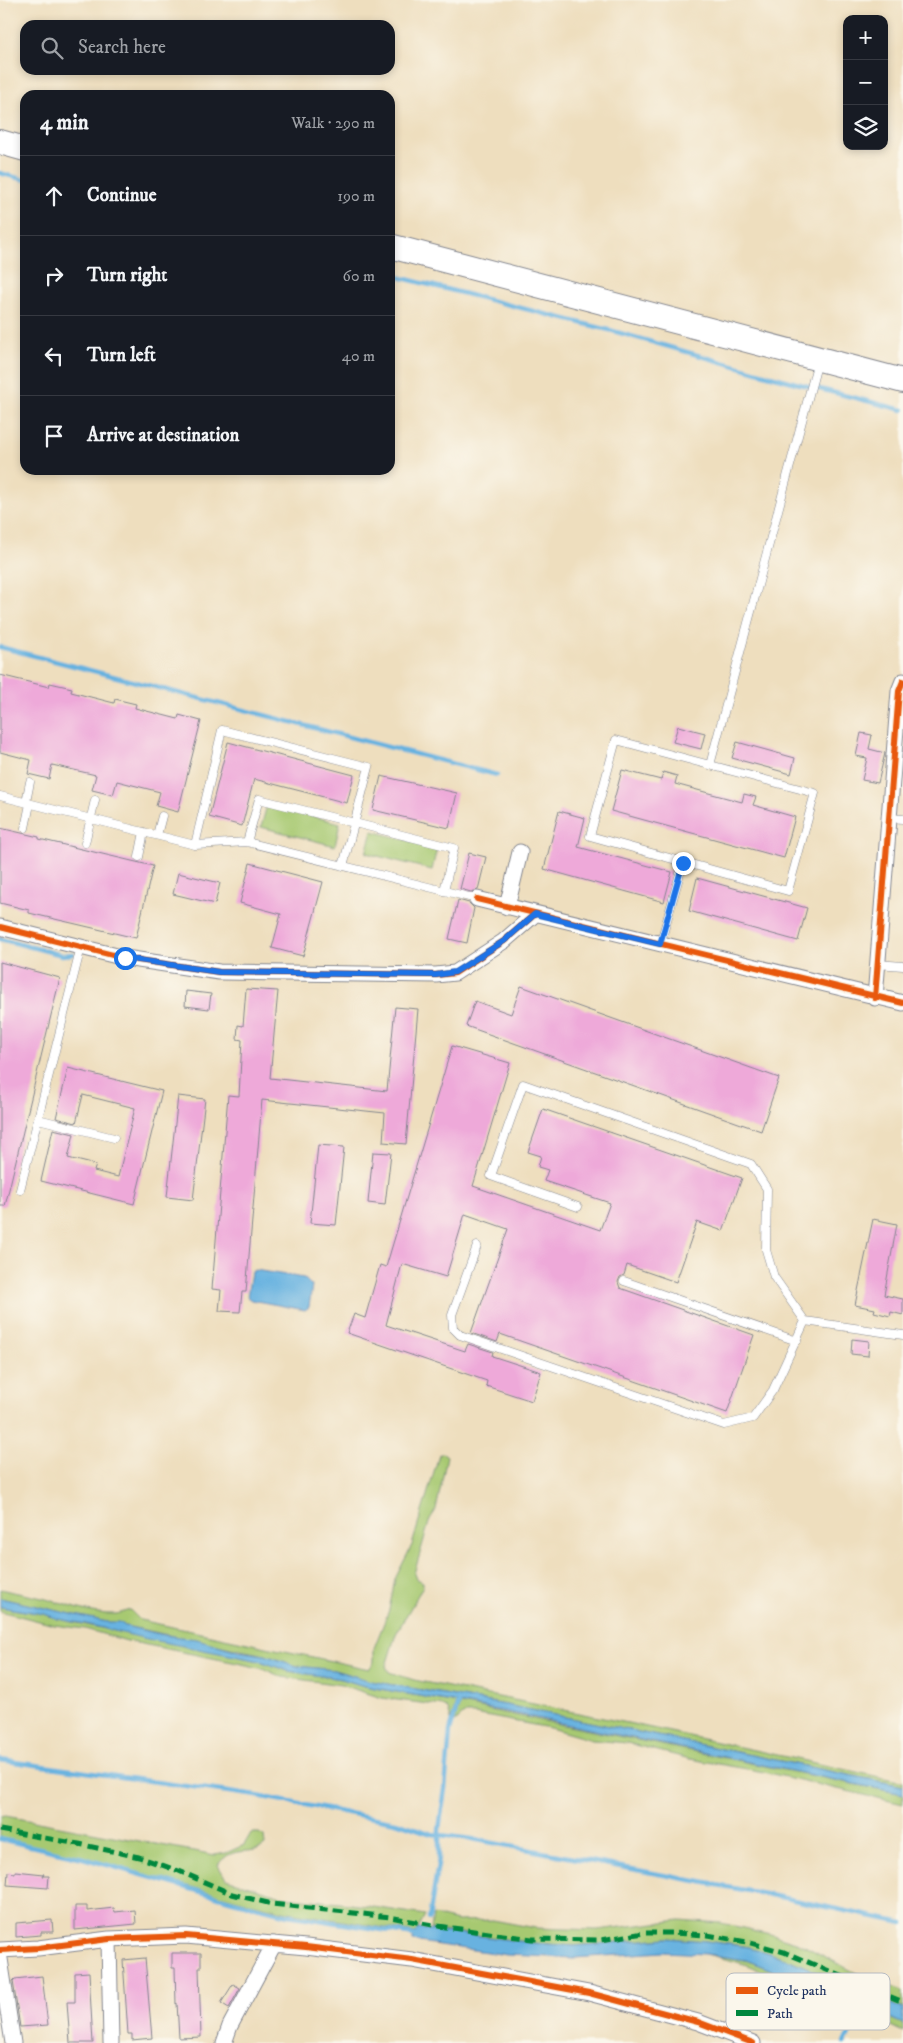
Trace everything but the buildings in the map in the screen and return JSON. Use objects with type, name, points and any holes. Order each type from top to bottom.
[{"type":"main road","points":[[0,142],[20,148]]},
{"type":"main road","points":[[395,247],[903,382]]},
{"type":"street","points":[[875,998],[896,819],[899,691],[903,682]]},
{"type":"street","points":[[507,907],[520,852]]},
{"type":"street","points":[[476,899],[875,998],[903,1003]]},
{"type":"street","points":[[0,926],[133,960],[219,972],[436,975],[455,972],[504,941],[535,914]]},
{"type":"street","points":[[0,1950],[38,1948],[109,1939],[186,1936],[412,1960],[589,1992],[698,2022],[753,2043]]},
{"type":"street","points":[[109,1939],[111,2043]]},
{"type":"street","points":[[224,2043],[230,2026],[274,1944]]},
{"type":"street","points":[[0,1959],[13,2043]]},
{"type":"lane","points":[[710,765],[819,359]]},
{"type":"lane","points":[[194,845],[222,730],[368,767],[343,866]]},
{"type":"lane","points":[[616,740],[815,793],[788,891],[683,863],[590,836],[616,740]]},
{"type":"lane","points":[[25,828],[30,782]]},
{"type":"lane","points":[[0,796],[194,845],[247,842],[476,899]]},
{"type":"lane","points":[[247,842],[259,799],[454,848],[444,891]]},
{"type":"lane","points":[[85,843],[95,800]]},
{"type":"lane","points":[[157,835],[162,816]]},
{"type":"lane","points":[[139,857],[144,832]]},
{"type":"lane","points":[[660,944],[683,863]]},
{"type":"lane","points":[[20,1190],[81,947]]},
{"type":"lane","points":[[878,964],[903,966]]},
{"type":"lane","points":[[578,1207],[492,1176],[523,1084],[751,1164],[767,1189],[766,1250],[774,1277],[805,1320],[903,1335]]},
{"type":"lane","points":[[38,1119],[114,1138]]},
{"type":"lane","points":[[477,1246],[452,1315],[453,1328],[460,1335],[724,1425],[753,1418],[773,1390],[805,1320]]},
{"type":"lane","points":[[624,1282],[797,1341]]},
{"type":"green space","points":[[267,805],[340,823],[335,846],[261,827]]},
{"type":"green space","points":[[372,831],[437,848],[432,870],[366,853]]},
{"type":"green space","points":[[443,1453],[447,1456],[436,1510],[430,1519],[414,1574],[416,1579],[423,1582],[423,1586],[396,1634],[386,1666],[389,1672],[414,1680],[628,1723],[903,1782],[903,1786],[506,1705],[371,1681],[334,1670],[297,1666],[265,1655],[0,1598],[0,1589],[98,1613],[117,1614],[130,1610],[140,1620],[369,1669],[374,1662],[374,1648],[389,1610],[395,1579],[412,1545],[439,1455]]},
{"type":"green space","points":[[0,1607],[44,1614],[58,1619],[260,1661],[288,1671],[342,1679],[364,1686],[456,1703],[451,1720],[448,1709],[443,1706],[382,1698],[341,1685],[282,1677],[264,1669],[127,1641],[85,1629],[54,1625],[0,1611]]},
{"type":"green space","points":[[460,1704],[903,1794],[903,1804],[764,1772],[690,1759],[627,1743],[592,1740],[550,1728],[474,1714],[464,1714],[454,1723]]},
{"type":"green space","points":[[0,1815],[215,1855],[226,1853],[244,1845],[251,1833],[259,1833],[264,1836],[265,1845],[253,1850],[229,1855],[218,1865],[226,1879],[285,1897],[367,1906],[425,1915],[416,1933],[288,1912],[83,1857],[0,1838]]},
{"type":"green space","points":[[433,1915],[457,1921],[493,1920],[536,1928],[597,1930],[680,1920],[721,1923],[770,1934],[799,1943],[857,1973],[820,1973],[785,1958],[749,1947],[706,1941],[667,1938],[574,1946],[533,1943],[431,1929]]},
{"type":"green space","points":[[706,1954],[746,1960],[779,1973],[767,1973],[748,1965]]},
{"type":"green space","points":[[890,1986],[903,1991],[903,2009],[890,2003]]},
{"type":"green space","points":[[890,2018],[903,2024],[903,2032],[890,2026]]},
{"type":"water","points":[[255,1270],[304,1278],[312,1286],[309,1307],[305,1310],[251,1300],[247,1297],[251,1272]]},
{"type":"water","points":[[0,1598],[107,1622],[120,1622],[125,1626],[164,1635],[197,1639],[238,1651],[265,1655],[297,1666],[334,1670],[371,1681],[506,1705],[903,1786],[903,1794],[507,1712],[364,1686],[342,1679],[288,1671],[260,1661],[147,1639],[58,1619],[44,1614],[0,1607]]},
{"type":"water","points":[[418,1928],[533,1943],[574,1946],[667,1938],[706,1941],[749,1947],[785,1958],[820,1973],[780,1973],[746,1960],[706,1954],[663,1952],[574,1958],[507,1955],[412,1941]]},
{"type":"water","points":[[890,2003],[903,2009],[903,2024],[890,2018]]},
{"type":"waterway","points":[[0,173],[20,179]]},
{"type":"waterway","points":[[395,276],[613,331],[796,383],[903,410]]},
{"type":"waterway","points":[[0,647],[497,775]]},
{"type":"waterway","points":[[0,939],[62,955],[73,954]]},
{"type":"waterway","points":[[429,1919],[439,1858],[439,1829],[445,1789],[450,1731],[459,1700]]},
{"type":"waterway","points":[[0,1760],[257,1796],[396,1822],[432,1834],[472,1839],[770,1895],[903,1923]]},
{"type":"waterway","points":[[0,1839],[83,1858],[288,1915],[420,1936]]},
{"type":"waterway","points":[[845,2043],[851,2030]]},
{"type":"marked path","points":[[0,1830],[139,1857],[179,1871],[232,1894],[272,1904],[390,1917],[438,1926],[532,1939],[601,1940],[644,1933],[707,1935],[747,1942],[784,1952],[834,1973]]},
{"type":"marked path","points":[[890,1997],[903,2002]]},
{"type":"cycle path","points":[[875,998],[899,691],[903,681]]},
{"type":"cycle path","points":[[477,899],[903,1003]]},
{"type":"cycle path","points":[[0,927],[125,958],[219,972],[436,975],[455,973],[504,941],[535,914]]},
{"type":"cycle path","points":[[0,1950],[38,1948],[109,1939],[186,1936],[306,1947],[412,1960],[589,1993],[698,2022],[753,2043]]},
{"type":"route","points":[[125,958],[219,972],[436,975],[455,972],[504,941],[535,914],[660,944],[683,863]]}]
